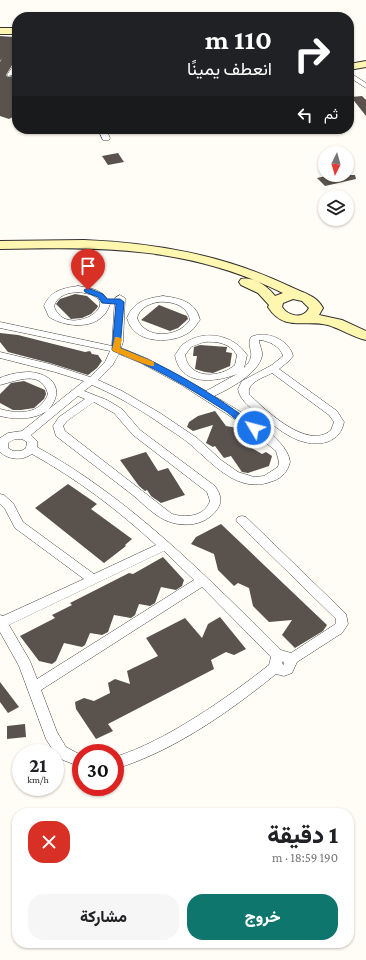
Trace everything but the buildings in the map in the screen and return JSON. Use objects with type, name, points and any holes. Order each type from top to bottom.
[{"type":"main road","points":[[0,31],[12,31]]},
{"type":"main road","points":[[354,66],[366,64]]},
{"type":"main road","points":[[0,245],[69,244],[118,246],[169,251],[229,267],[272,283],[366,326]]},
{"type":"main road","points":[[0,252],[36,251],[115,254],[173,261],[213,270],[250,283],[268,295],[275,304],[276,311],[284,317],[297,320],[306,318],[321,319],[336,323],[366,336]]},
{"type":"main road","points":[[275,304],[281,298],[293,295],[299,296]]},
{"type":"main road","points":[[306,318],[315,312],[316,308],[314,303]]},
{"type":"street","points":[[354,78],[366,86]]},
{"type":"street","points":[[104,134],[106,138]]},
{"type":"street","points":[[72,290],[93,292],[100,296],[104,301],[105,307],[101,313],[94,319],[84,322],[73,323],[63,321],[52,315],[49,309],[50,302],[54,296],[62,292],[72,290]]},
{"type":"street","points":[[163,299],[179,302],[188,306],[194,313],[194,323],[188,330],[179,334],[161,337],[150,335],[140,331],[134,325],[132,318],[138,308],[151,301],[163,299]]},
{"type":"street","points":[[24,435],[48,410],[77,392],[109,364],[116,350],[120,300]]},
{"type":"street","points":[[104,301],[120,300],[138,308]]},
{"type":"street","points":[[0,325],[116,350],[145,361],[206,395],[246,421],[283,452],[285,462],[282,470],[278,474],[268,479],[255,481],[236,476],[171,426],[132,401],[91,381],[38,364],[0,355]]},
{"type":"street","points":[[179,334],[192,343],[208,339],[219,339],[230,342],[240,351],[242,355],[242,362],[234,372],[224,376],[206,377],[195,375],[183,366],[180,359],[184,348],[192,343]]},
{"type":"street","points":[[206,395],[231,382],[252,364],[257,352],[254,340],[257,337],[267,338],[287,351],[286,360],[272,368],[246,383],[243,389],[246,397],[301,438],[315,440],[328,438],[333,435],[337,431],[339,422],[333,413],[272,368]]},
{"type":"street","points":[[0,382],[15,376],[26,375],[37,377],[46,381],[51,387],[53,394],[48,410]]},
{"type":"street","points":[[77,392],[92,398],[118,411],[131,428],[211,489],[215,494],[216,499],[215,505],[211,510],[201,517],[188,521],[168,517],[60,433],[58,426],[62,419],[92,398]]},
{"type":"street","points":[[0,412],[22,416],[48,410]]},
{"type":"street","points":[[24,435],[32,441],[31,448],[28,452],[16,456],[6,453],[2,445],[4,437],[24,435]]},
{"type":"street","points":[[31,448],[100,491],[121,508],[202,581],[282,661]]},
{"type":"street","points":[[0,498],[9,506],[19,525],[93,579]]},
{"type":"street","points":[[124,759],[142,752],[200,722],[253,686],[282,661],[338,629],[342,624],[342,617],[242,520]]},
{"type":"street","points":[[72,758],[61,751],[55,743],[46,724],[34,688],[14,643],[1,621],[164,546]]},
{"type":"street","points":[[34,688],[202,581]]},
{"type":"slow traffic","points":[[118,339],[116,350],[151,364]]},
{"type":"route","points":[[88,290],[97,293],[103,298],[104,301],[120,302],[118,342],[116,350],[145,361],[184,382],[228,409],[254,428]]}]
